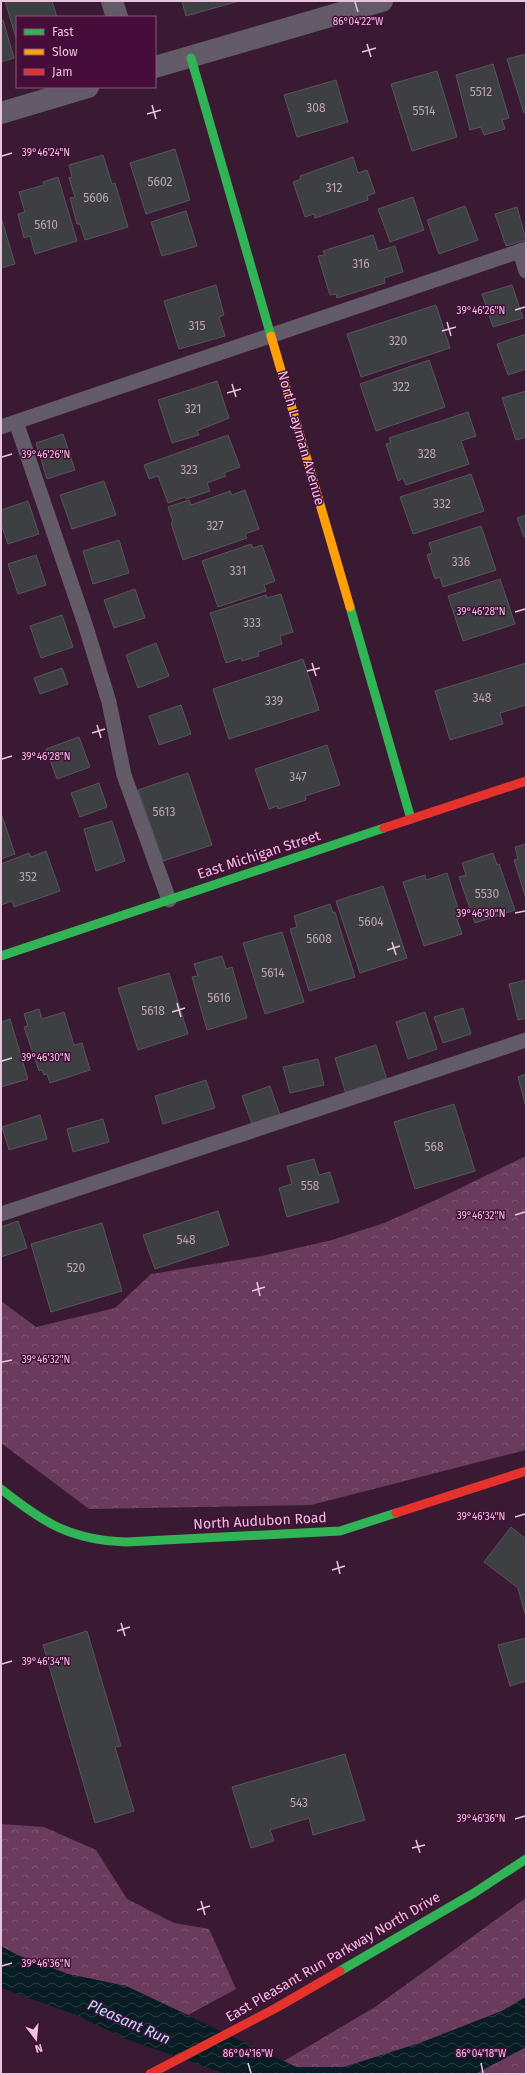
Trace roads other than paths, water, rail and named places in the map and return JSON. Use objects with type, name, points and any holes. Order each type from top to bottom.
[{"type":"street","points":[[112,1],[117,16]]},
{"type":"street","points":[[156,68],[382,1]]},
{"type":"street","name":"North Layman Avenue","points":[[191,58],[411,819]]},
{"type":"street","points":[[1,113],[85,88]]},
{"type":"street","name":"East Michigan Street","points":[[1,956],[526,781]]},
{"type":"street","name":"North Audubon Road","points":[[1,1489],[37,1517],[75,1536],[105,1542],[126,1542],[340,1531],[526,1471]]},
{"type":"street","name":"East Pleasant Run Parkway North Drive","points":[[150,2074],[276,2008],[474,1893],[526,1859]]},
{"type":"lane","points":[[1,427],[523,250],[526,271]]},
{"type":"lane","points":[[16,422],[87,631],[109,702],[124,775],[169,900]]},
{"type":"lane","points":[[1,1214],[526,1040]]},
{"type":"water","name":"Pleasant Run","points":[[1,1946],[17,1955],[68,1974],[126,1986],[296,2067],[344,2067],[420,2043],[502,2011],[526,1997],[526,2047],[475,2074],[225,2074],[126,2039],[76,2015],[1,1988]]}]
